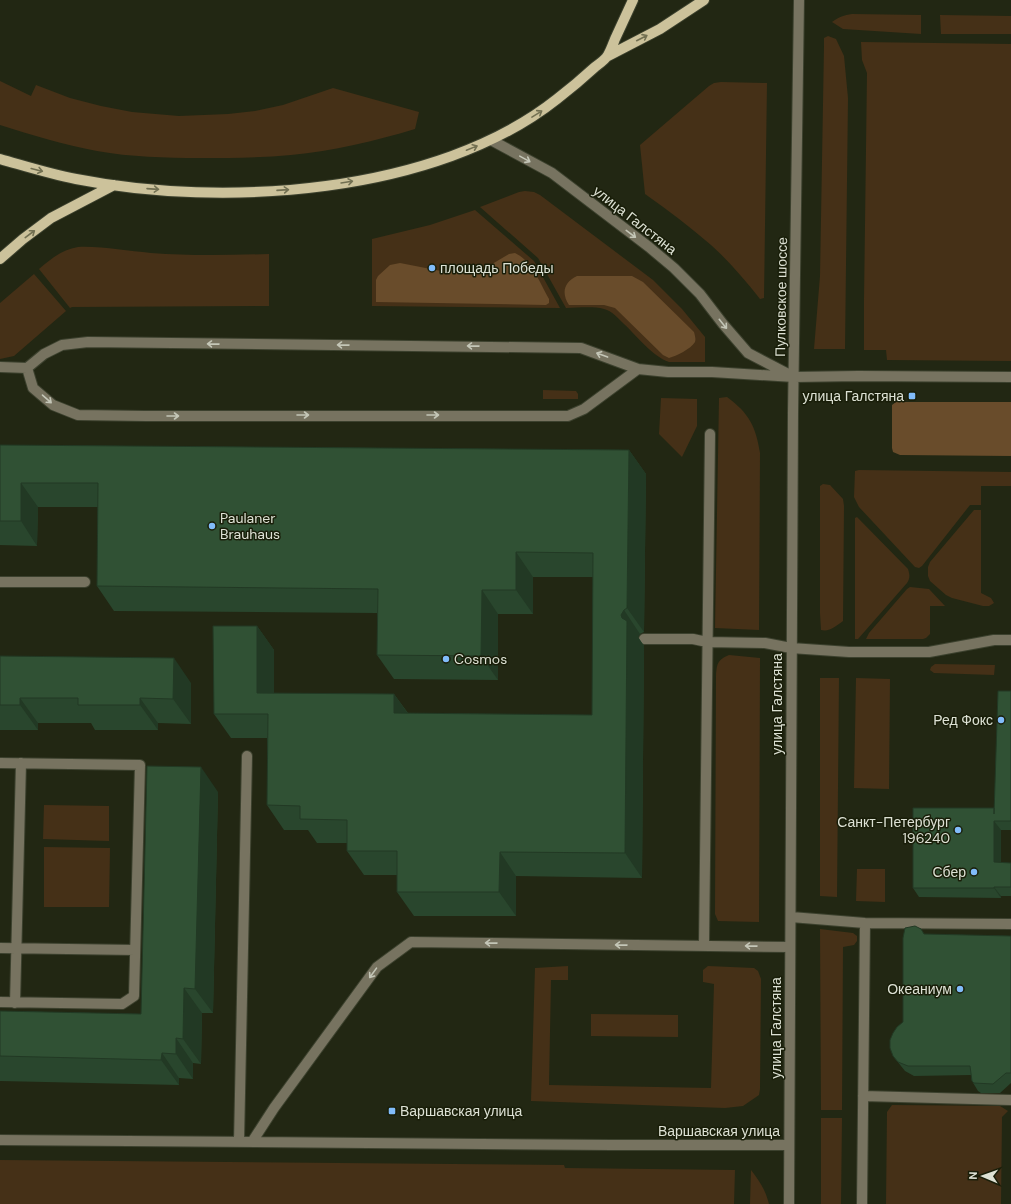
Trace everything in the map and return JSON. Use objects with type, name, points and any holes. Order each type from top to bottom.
[{"type":"main road","points":[[608,56],[633,0]]},
{"type":"main road","points":[[0,159],[28,168],[75,179],[114,185],[177,191],[224,192],[309,188],[400,172],[438,161],[491,140],[519,126],[542,111],[573,87],[608,56],[660,29],[704,0]]},
{"type":"main road","points":[[0,259],[51,218],[114,185]]},
{"type":"street","name":"Пулковское шоссе","points":[[799,0],[794,377],[1011,377]]},
{"type":"street","name":"улица Галстяна","points":[[491,140],[552,173],[649,247],[674,268],[700,294],[748,353],[794,377],[791,648],[789,1204]]},
{"type":"street","points":[[0,367],[27,368],[44,354],[62,345],[88,342],[581,348],[638,369],[668,372],[712,372],[794,377]]},
{"type":"street","points":[[27,368],[33,388],[53,405],[78,415],[145,416],[568,416],[584,409],[638,369]]},
{"type":"street","points":[[704,946],[710,434]]},
{"type":"street","points":[[0,582],[85,582]]},
{"type":"street","points":[[644,639],[765,643],[791,648],[849,652],[929,652],[994,640],[1011,640]]},
{"type":"street","points":[[239,1142],[247,756]]},
{"type":"street","points":[[0,763],[140,765],[134,996],[122,1004],[0,1002]]},
{"type":"street","points":[[15,1003],[21,763]]},
{"type":"street","points":[[791,917],[865,923],[1011,924]]},
{"type":"street","points":[[862,1204],[865,923]]},
{"type":"street","points":[[252,1142],[274,1108],[377,967],[410,942],[790,947]]},
{"type":"street","points":[[0,948],[135,950]]},
{"type":"street","points":[[863,1096],[1010,1100]]},
{"type":"street","name":"Варшавская улица","points":[[0,1140],[789,1145]]},
{"type":"shaded area","points":[[852,14],[921,15],[921,34],[843,29],[832,22],[842,16]]},
{"type":"shaded area","points":[[940,15],[1011,16],[1011,34],[941,34]]},
{"type":"shaded area","points":[[828,36],[836,39],[844,56],[848,98],[845,349],[814,349],[820,276],[824,38]]},
{"type":"shaded area","points":[[861,42],[1011,44],[1011,361],[887,360],[886,350],[864,350],[867,73],[862,60]]},
{"type":"shaded area","points":[[0,81],[31,96],[36,85],[70,98],[101,106],[132,112],[179,116],[228,114],[255,111],[283,105],[333,88],[419,112],[415,129],[322,151],[245,158],[174,158],[135,156],[72,146],[0,125]]},
{"type":"shaded area","points":[[714,83],[767,83],[764,298],[760,299],[737,271],[711,245],[645,194],[640,145],[709,86]]},
{"type":"shaded area","points":[[525,191],[534,192],[540,195],[653,280],[682,309],[705,337],[705,362],[669,362],[663,359],[651,351],[610,311],[585,307],[566,308],[538,258],[480,207]]},
{"type":"shaded area","points":[[475,210],[534,261],[560,308],[372,306],[372,239],[430,225]]},
{"type":"shaded area","points":[[96,247],[180,255],[269,254],[269,306],[70,308],[39,269],[52,258],[72,248]]},
{"type":"shaded area","points":[[515,253],[526,261],[535,273],[549,299],[549,303],[546,305],[376,302],[376,280],[378,276],[390,265],[400,263],[441,271],[487,267],[509,254]]},
{"type":"shaded area","points":[[34,274],[66,311],[14,356],[0,359],[0,303]]},
{"type":"shaded area","points":[[577,276],[632,276],[643,282],[694,332],[695,342],[687,350],[669,358],[663,355],[615,308],[604,305],[569,305],[565,296],[565,288],[569,281]]},
{"type":"shaded area","points":[[543,390],[576,391],[578,394],[578,399],[543,399]]},
{"type":"shaded area","points":[[727,397],[741,409],[750,421],[754,428],[760,453],[759,630],[715,628],[719,398]]},
{"type":"shaded area","points":[[661,398],[697,399],[697,426],[682,457],[659,434]]},
{"type":"shaded area","points":[[896,402],[1011,402],[1011,456],[900,455],[893,452],[892,405]]},
{"type":"shaded area","points":[[855,471],[1011,472],[1011,486],[981,486],[981,505],[970,505],[919,568],[915,567],[859,507],[854,497]]},
{"type":"shaded area","points":[[823,484],[830,485],[843,499],[844,506],[843,621],[827,630],[821,630],[820,613],[820,486]]},
{"type":"shaded area","points":[[974,510],[981,510],[981,593],[991,598],[994,603],[989,606],[983,606],[952,598],[946,595],[930,581],[928,576],[928,567],[930,562]]},
{"type":"shaded area","points":[[857,517],[908,569],[909,580],[858,639],[855,639],[855,518]]},
{"type":"shaded area","points":[[910,587],[929,589],[945,606],[930,606],[930,634],[923,639],[866,639],[869,633]]},
{"type":"shaded area","points":[[729,655],[760,658],[759,922],[718,921],[715,914],[716,676],[718,663]]},
{"type":"shaded area","points":[[935,664],[995,665],[994,675],[934,673],[930,670]]},
{"type":"shaded area","points":[[820,678],[839,678],[837,897],[820,896]]},
{"type":"shaded area","points":[[856,678],[890,679],[889,789],[854,788]]},
{"type":"shaded area","points":[[44,805],[109,806],[109,841],[43,839]]},
{"type":"shaded area","points":[[44,847],[110,848],[109,907],[44,907]]},
{"type":"shaded area","points":[[857,869],[885,869],[885,902],[856,901]]},
{"type":"shaded area","points":[[820,929],[853,933],[857,936],[857,941],[854,945],[843,947],[842,1110],[821,1110]]},
{"type":"shaded area","points":[[568,966],[568,980],[551,980],[549,1085],[711,1088],[714,984],[703,982],[703,970],[708,966],[754,968],[758,971],[761,979],[759,1095],[743,1106],[725,1108],[531,1101],[535,968]]},
{"type":"shaded area","points":[[591,1014],[678,1015],[678,1037],[591,1036]]},
{"type":"shaded area","points":[[892,1105],[1000,1106],[1008,1111],[1002,1117],[1001,1204],[886,1204],[887,1112]]},
{"type":"shaded area","points":[[821,1118],[842,1118],[841,1204],[821,1204]]},
{"type":"shaded area","points":[[0,1160],[564,1165],[565,1168],[735,1170],[734,1204],[0,1204]]},
{"type":"shaded area","points":[[751,1170],[762,1186],[769,1204],[750,1204]]},
{"type":"building","name":"Cosmos","points":[[0,445],[629,450],[627,608],[621,615],[622,618],[627,621],[625,853],[500,852],[499,892],[397,892],[397,851],[347,851],[347,820],[300,819],[300,806],[267,805],[268,714],[214,714],[213,626],[257,626],[257,693],[394,694],[394,713],[592,715],[593,553],[516,552],[516,590],[482,590],[481,656],[377,655],[378,589],[97,586],[98,483],[21,483],[21,521],[0,521]]},
{"type":"building","points":[[0,656],[174,658],[173,699],[140,698],[140,705],[78,705],[78,698],[20,698],[20,705],[0,705]]},
{"type":"building","points":[[998,691],[1011,691],[1011,821],[994,821],[994,862],[1011,863],[1011,887],[913,888],[913,808],[994,808],[994,814]]},
{"type":"building","points":[[147,766],[201,767],[195,989],[184,988],[183,1039],[176,1038],[176,1054],[162,1053],[161,1060],[0,1056],[0,1011],[141,1014]]},
{"type":"building","name":"Океаниум","points":[[915,926],[921,929],[924,934],[1011,936],[1011,1073],[1006,1073],[993,1084],[974,1083],[972,1081],[970,1066],[908,1066],[898,1062],[893,1056],[890,1048],[890,1040],[897,1027],[903,1022],[903,938],[905,928]]},
{"type":"place","name":"площадь Победы","points":[[432,268]]},
{"type":"place","name":"улица Галстяна","points":[[912,396]]},
{"type":"place","name":"Paulaner Brauhaus","points":[[212,526]]},
{"type":"place","name":"Cosmos","points":[[446,659]]},
{"type":"place","name":"Ред Фокс","points":[[1001,720]]},
{"type":"place","name":"Санкт-Петербург 196240","points":[[958,830]]},
{"type":"place","name":"Сбер","points":[[974,872]]},
{"type":"place","name":"Океаниум","points":[[960,989]]},
{"type":"place","name":"Варшавская улица","points":[[392,1111]]}]
